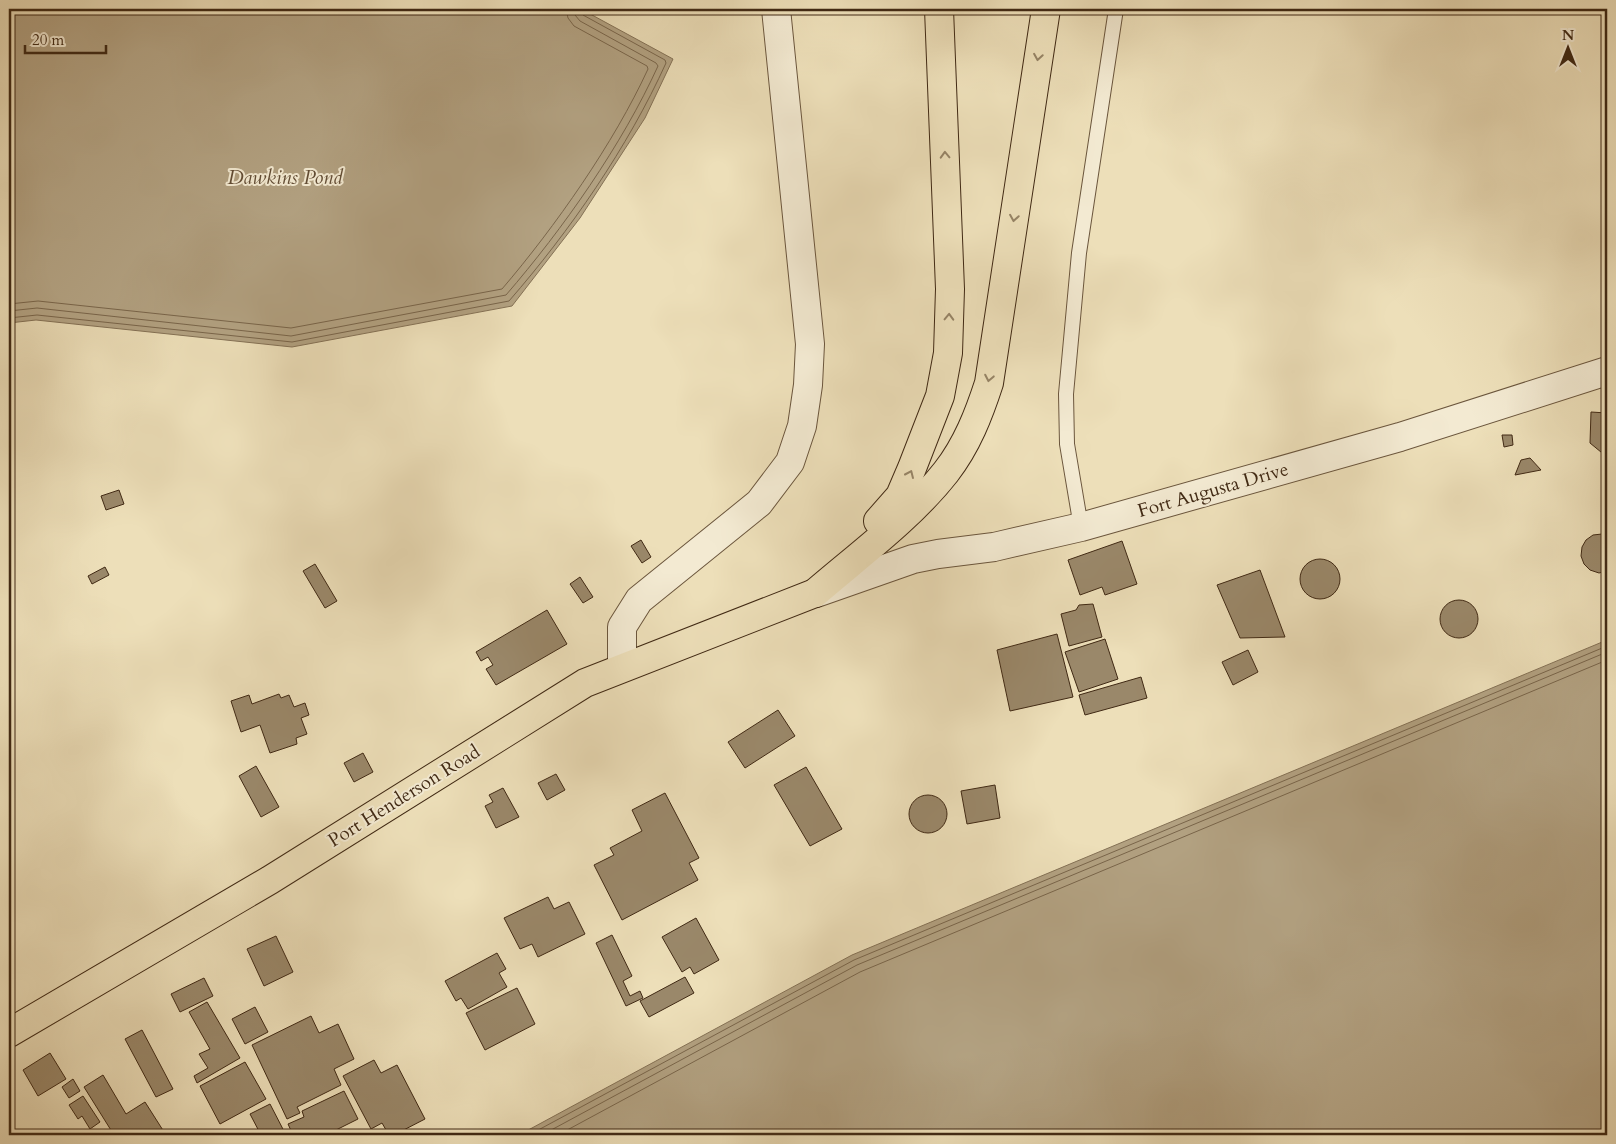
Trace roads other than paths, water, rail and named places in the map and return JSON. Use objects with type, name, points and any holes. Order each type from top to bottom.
[{"type":"main road","points":[[815,593],[900,496],[940,396],[948,353],[950,289],[939,9]]},
{"type":"main road","points":[[815,593],[917,504],[947,471],[969,435],[981,407],[989,383],[1046,9]]},
{"type":"main road","name":"Port Henderson Road","points":[[9,1033],[270,880],[585,683],[815,593]]},
{"type":"street","points":[[622,667],[622,627],[639,600],[759,503],[790,462],[802,426],[808,385],[810,344],[776,9]]},
{"type":"street","name":"Fort Augusta Drive","points":[[815,593],[913,559],[994,547],[1081,527],[1400,437],[1607,371]]},
{"type":"lane","points":[[1081,527],[1067,444],[1066,394],[1079,254],[1116,9]]},
{"type":"water","name":"Dawkins Pond","points":[[9,9],[581,9],[673,59],[645,118],[580,218],[512,306],[292,347],[36,320],[9,323]]},
{"type":"water","points":[[1607,640],[1607,1135],[519,1135],[852,955]]}]
